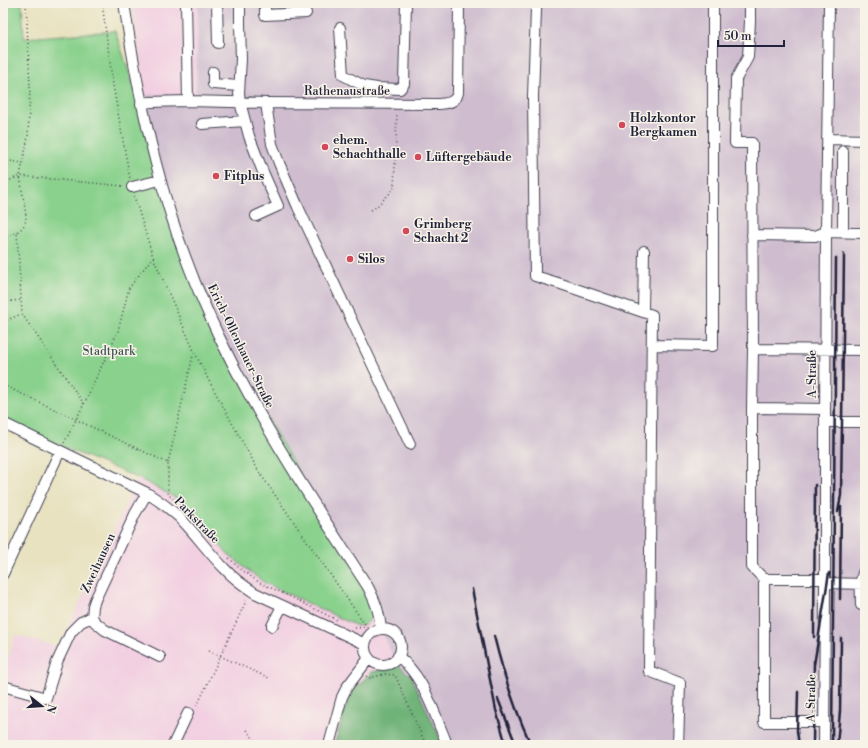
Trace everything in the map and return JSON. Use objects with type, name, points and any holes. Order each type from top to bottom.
[{"type":"street","name":"Erich-Ollenhauer-Straße","points":[[124,3],[141,104],[160,180],[174,226],[208,315],[262,420],[368,587],[379,614],[373,630]]},
{"type":"street","points":[[186,3],[188,101]]},
{"type":"street","points":[[217,3],[218,43]]},
{"type":"street","points":[[240,3],[240,102],[249,136],[278,206],[256,216]]},
{"type":"street","points":[[265,3],[265,15],[306,13]]},
{"type":"street","points":[[340,28],[343,75],[364,86],[377,88],[400,88],[404,84],[406,3]]},
{"type":"street","name":"Rathenaustraße","points":[[141,104],[150,102],[188,101],[398,104],[439,104],[450,102],[456,99],[458,93],[459,3]]},
{"type":"street","points":[[537,3],[533,96],[535,276],[652,315],[648,671],[680,683],[678,745]]},
{"type":"street","points":[[652,345],[713,346],[713,3]]},
{"type":"street","points":[[750,3],[748,57],[736,79],[735,143],[752,143],[752,567],[764,579],[863,584]]},
{"type":"street","name":"A-Straße","points":[[824,745],[825,349],[829,3]]},
{"type":"street","points":[[213,72],[213,84],[239,86]]},
{"type":"street","points":[[266,103],[272,144],[279,163],[410,444]]},
{"type":"street","points":[[202,124],[245,121]]},
{"type":"street","points":[[828,139],[865,140]]},
{"type":"street","points":[[843,232],[844,151]]},
{"type":"street","points":[[132,187],[160,180]]},
{"type":"street","points":[[752,235],[816,236],[826,232],[865,233]]},
{"type":"street","points":[[643,312],[644,251]]},
{"type":"street","points":[[753,349],[865,350]]},
{"type":"street","points":[[752,408],[825,409]]},
{"type":"street","points":[[825,422],[865,422]]},
{"type":"street","name":"Parkstraße","points":[[3,423],[147,493],[164,504],[179,517],[225,570],[243,585],[255,593],[365,644]]},
{"type":"street","points":[[3,574],[60,451]]},
{"type":"street","name":"Zweihausen","points":[[92,617],[95,600],[135,514],[147,493]]},
{"type":"street","points":[[862,601],[863,572],[865,569]]},
{"type":"street","points":[[764,579],[764,722],[824,722]]},
{"type":"street","points":[[272,626],[282,606]]},
{"type":"street","points":[[3,686],[46,698],[57,662],[71,632],[82,622],[92,617],[95,622],[105,630],[160,657]]},
{"type":"street","points":[[387,629],[398,637],[400,650],[398,656],[393,661],[387,664],[380,664],[369,658],[365,651],[365,644],[367,638],[373,630],[387,629]]},
{"type":"street","points":[[398,656],[410,667],[419,679],[447,745]]},
{"type":"street","points":[[329,745],[342,697],[369,658]]},
{"type":"street","points":[[173,745],[188,713]]},
{"type":"path","points":[[3,239],[17,232],[26,222],[20,176],[28,137],[30,87],[26,3]]},
{"type":"path","points":[[102,3],[113,85],[132,187],[153,257],[194,351],[259,472],[373,630]]},
{"type":"path","points":[[371,210],[394,190],[398,104]]},
{"type":"path","points":[[3,160],[23,163]]},
{"type":"path","points":[[3,183],[20,176],[132,187]]},
{"type":"path","points":[[17,232],[22,314],[84,404]]},
{"type":"path","points":[[60,451],[118,331],[129,288],[153,257]]},
{"type":"path","points":[[3,302],[21,300]]},
{"type":"path","points":[[3,322],[22,314]]},
{"type":"path","points":[[174,499],[168,494],[168,463],[194,351]]},
{"type":"path","points":[[3,385],[168,463]]},
{"type":"path","points":[[197,521],[210,537]]},
{"type":"path","points":[[228,557],[238,567],[260,583],[341,622]]},
{"type":"path","points":[[197,706],[248,598]]},
{"type":"path","points":[[355,628],[373,630]]},
{"type":"path","points":[[209,651],[271,679]]},
{"type":"path","points":[[360,670],[369,678],[385,674],[395,676],[426,745]]},
{"type":"path","points":[[248,730],[258,745]]},
{"type":"shaded area","points":[[132,3],[198,3],[196,94],[145,95]]},
{"type":"shaded area","points":[[198,3],[865,3],[865,745],[443,745],[411,676],[399,666],[372,617],[371,606],[207,314],[137,95],[196,94]]},
{"type":"shaded area","points":[[138,478],[178,499],[227,553],[264,582],[365,625],[372,617],[399,666],[371,672],[334,745],[3,745],[3,670],[5,670],[15,635],[59,647]]},
{"type":"green space","name":"Stadtpark","points":[[3,3],[22,3],[24,38],[115,31],[207,314],[367,590],[372,617],[365,625],[357,626],[265,583],[227,553],[178,499],[138,478],[3,422]]},
{"type":"green space","points":[[399,666],[411,676],[443,745],[334,745],[350,694],[371,672]]},
{"type":"railway","points":[[838,512],[841,495],[844,254]]},
{"type":"railway","points":[[832,745],[836,258]]},
{"type":"railway","points":[[814,637],[815,485]]},
{"type":"railway","points":[[840,599],[841,507]]},
{"type":"railway","points":[[814,665],[829,573]]},
{"type":"railway","points":[[472,589],[496,710],[506,745]]},
{"type":"railway","points":[[494,636],[510,691],[531,745]]},
{"type":"railway","points":[[837,745],[840,711],[841,638]]},
{"type":"railway","points":[[813,745],[814,661]]},
{"type":"railway","points":[[798,692],[797,731],[799,745]]},
{"type":"railway","points":[[498,699],[516,745]]},
{"type":"place","name":"Holzkontor Bergkamen","points":[[622,125]]},
{"type":"place","name":"ehem. Schachthalle","points":[[325,147]]},
{"type":"place","name":"Lüftergebäude","points":[[418,157]]},
{"type":"place","name":"Fitplus","points":[[216,176]]},
{"type":"place","name":"Grimberg Schacht 2","points":[[406,231]]},
{"type":"place","name":"Silos","points":[[350,259]]}]
